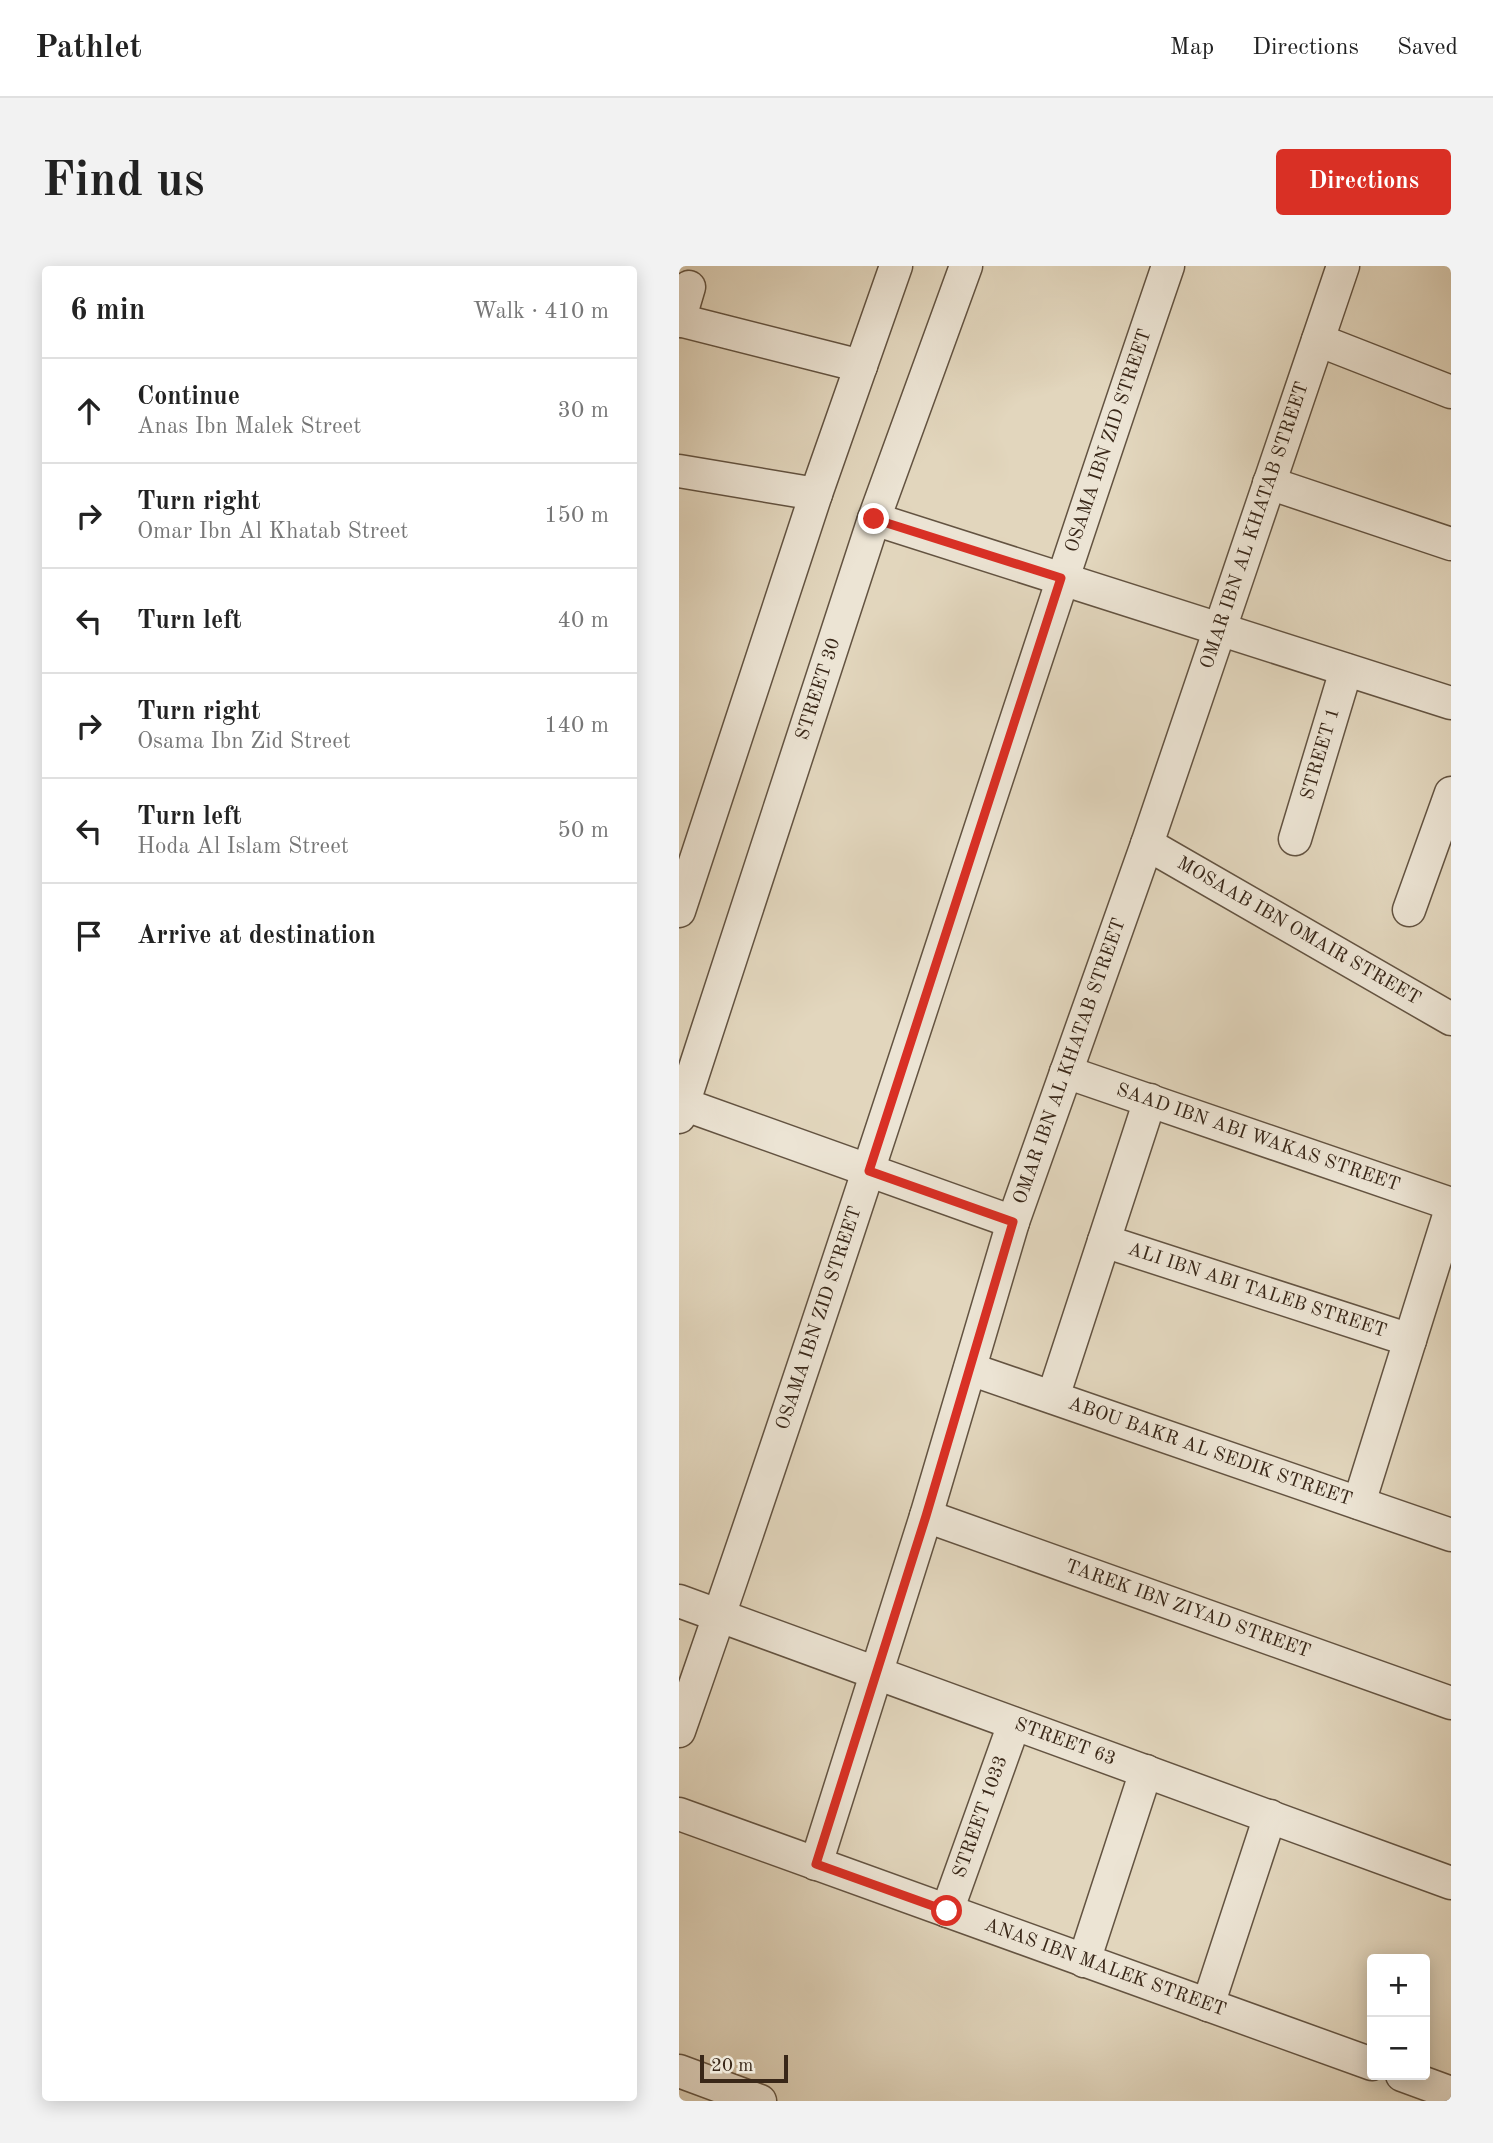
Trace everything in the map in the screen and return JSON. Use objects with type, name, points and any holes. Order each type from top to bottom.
[{"type":"street","points":[[679,911],[685,873],[896,266]]},
{"type":"street","name":"STREET 30","points":[[681,1110],[687,1064],[874,519],[965,266]]},
{"type":"street","name":"OSAMA IBN ZID STREET","points":[[679,1731],[869,1171],[1061,578],[1168,266]]},
{"type":"street","name":"OMAR IBN AL KHATAB STREET","points":[[816,1864],[926,1516],[1013,1222],[1147,844],[1218,628],[1343,266]]},
{"type":"street","points":[[689,286],[679,321],[861,366]]},
{"type":"street","points":[[1318,340],[1451,392]]},
{"type":"street","points":[[680,476],[816,494]]},
{"type":"street","points":[[1269,483],[1451,544]]},
{"type":"street","points":[[874,519],[1451,704]]},
{"type":"street","name":"STREET 1","points":[[1295,839],[1346,670]]},
{"type":"street","points":[[1409,910],[1451,793]]},
{"type":"street","name":"MOSAAB IBN OMAIR STREET","points":[[1147,844],[1451,1019]]},
{"type":"street","name":"SAAD IBN ABI WAKAS STREET","points":[[1066,1072],[1451,1206]]},
{"type":"street","points":[[1053,1397],[1150,1100]]},
{"type":"street","points":[[681,1110],[869,1171],[1013,1222]]},
{"type":"street","points":[[1359,1503],[1451,1206]]},
{"type":"street","name":"ALI IBN ABI TALEB STREET","points":[[1104,1241],[1410,1340]]},
{"type":"street","name":"ABOU BAKR AL SEDIK STREET","points":[[970,1368],[1451,1535]]},
{"type":"street","name":"TAREK IBN ZIYAD STREET","points":[[926,1516],[1451,1703]]},
{"type":"street","name":"STREET 63","points":[[679,1601],[1451,1883]]},
{"type":"street","name":"STREET 1033","points":[[947,1911],[1014,1724]]},
{"type":"street","points":[[1084,1961],[1146,1771]]},
{"type":"street","name":"ANAS IBN MALEK STREET","points":[[679,1814],[1367,2062]]},
{"type":"street","points":[[1208,2005],[1270,1816]]},
{"type":"street","points":[[679,2071],[760,2101]]},
{"type":"street","points":[[1416,2080],[1451,2092]]},
{"type":"route","points":[[874,519],[1061,578],[869,1171],[1013,1222],[926,1516],[816,1864],[947,1911]]}]
